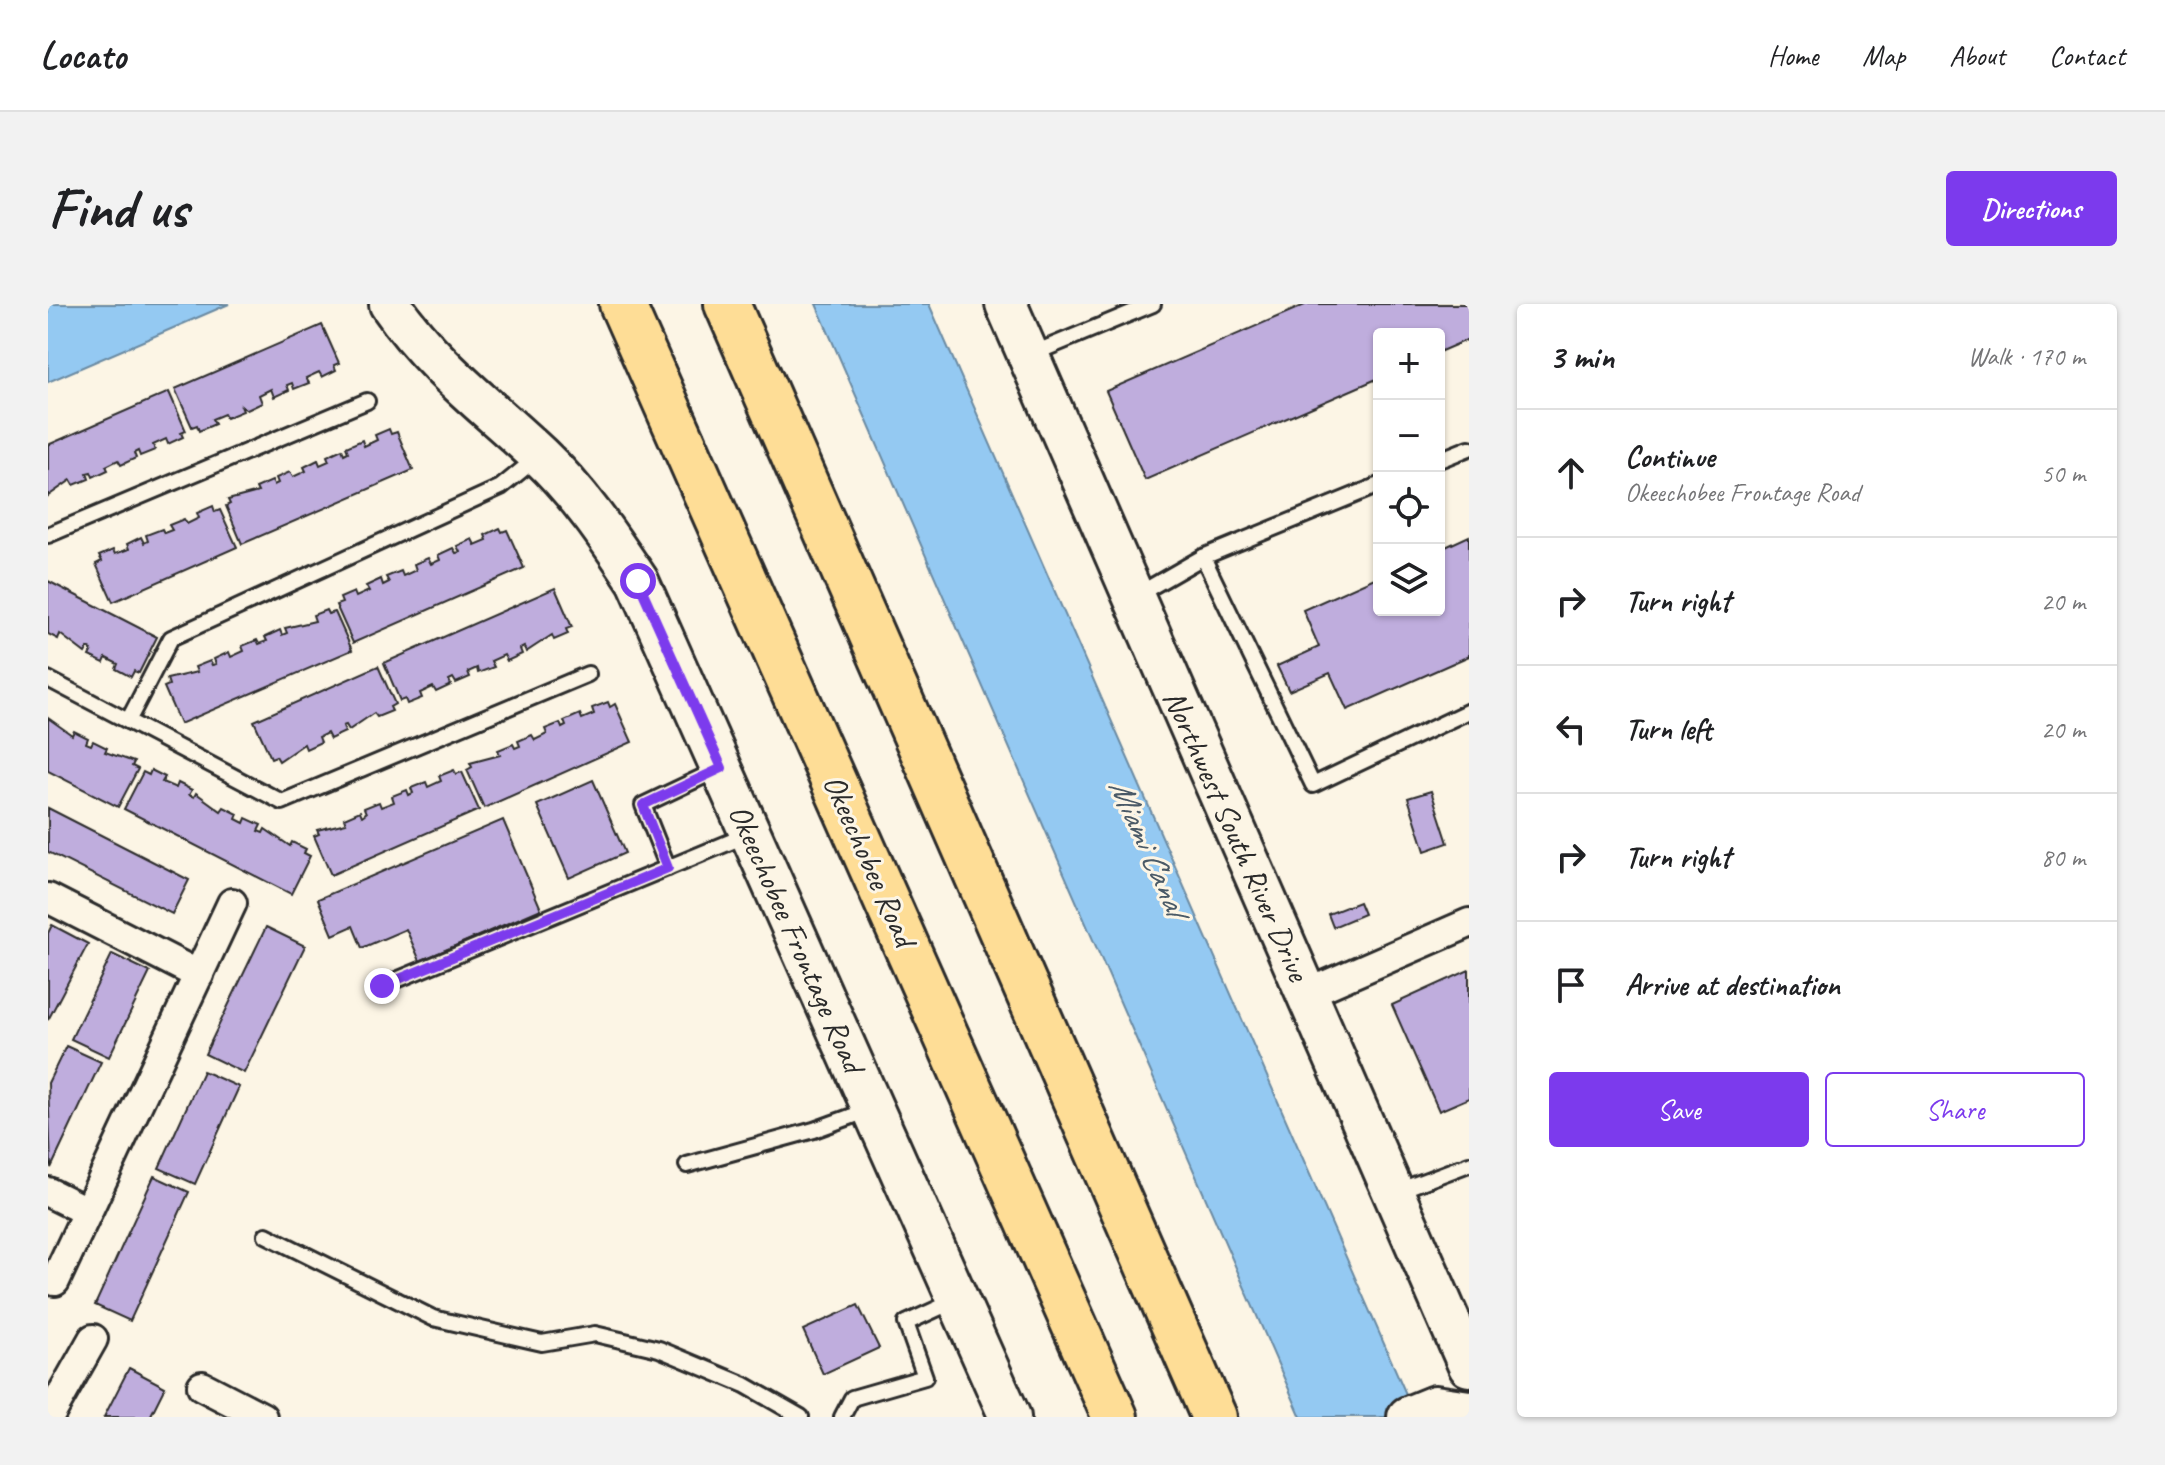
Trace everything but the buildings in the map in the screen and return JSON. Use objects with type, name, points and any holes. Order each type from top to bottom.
[{"type":"highway","name":"Okeechobee Road","points":[[622,304],[1115,1417]]},
{"type":"highway","points":[[727,304],[1214,1417]]},
{"type":"highway","points":[[929,995],[994,1096],[1138,1417]]},
{"type":"street","name":"Okeechobee Frontage Road","points":[[390,304],[434,361],[539,456],[587,507],[638,581],[1010,1417]]},
{"type":"street","name":"Northwest South River Drive","points":[[1006,304],[1469,1366]]},
{"type":"street","points":[[48,898],[199,975]]},
{"type":"street","points":[[55,1281],[232,903]]},
{"type":"street","points":[[1306,994],[1469,923]]},
{"type":"street","points":[[48,1192],[86,1211]]},
{"type":"street","points":[[49,1415],[93,1339]]},
{"type":"street","points":[[202,1386],[262,1417]]},
{"type":"lane","points":[[1028,356],[1153,304]]},
{"type":"lane","points":[[48,535],[367,401]]},
{"type":"lane","points":[[1445,458],[1469,448]]},
{"type":"lane","points":[[128,721],[171,638],[501,487],[539,456]]},
{"type":"lane","points":[[1133,597],[1203,557],[1373,487]]},
{"type":"lane","points":[[1203,557],[1313,785],[1469,711]]},
{"type":"lane","points":[[48,679],[282,802],[588,674]]},
{"type":"lane","points":[[668,868],[643,805],[722,768]]},
{"type":"lane","points":[[382,986],[751,833]]},
{"type":"lane","points":[[687,1165],[814,1130],[873,1109]]},
{"type":"lane","points":[[1395,1192],[1469,1164]]},
{"type":"lane","points":[[266,1235],[433,1318],[542,1343],[595,1334],[659,1349],[745,1385],[801,1417]]},
{"type":"lane","points":[[842,1417],[852,1398],[925,1377],[906,1323],[958,1299]]},
{"type":"water","points":[[48,304],[229,304],[48,382]]},
{"type":"water","name":"Miami Canal","points":[[816,304],[929,304],[1416,1417],[1301,1417]]},
{"type":"route","points":[[382,986],[668,868],[643,805],[722,768],[638,581]]}]
